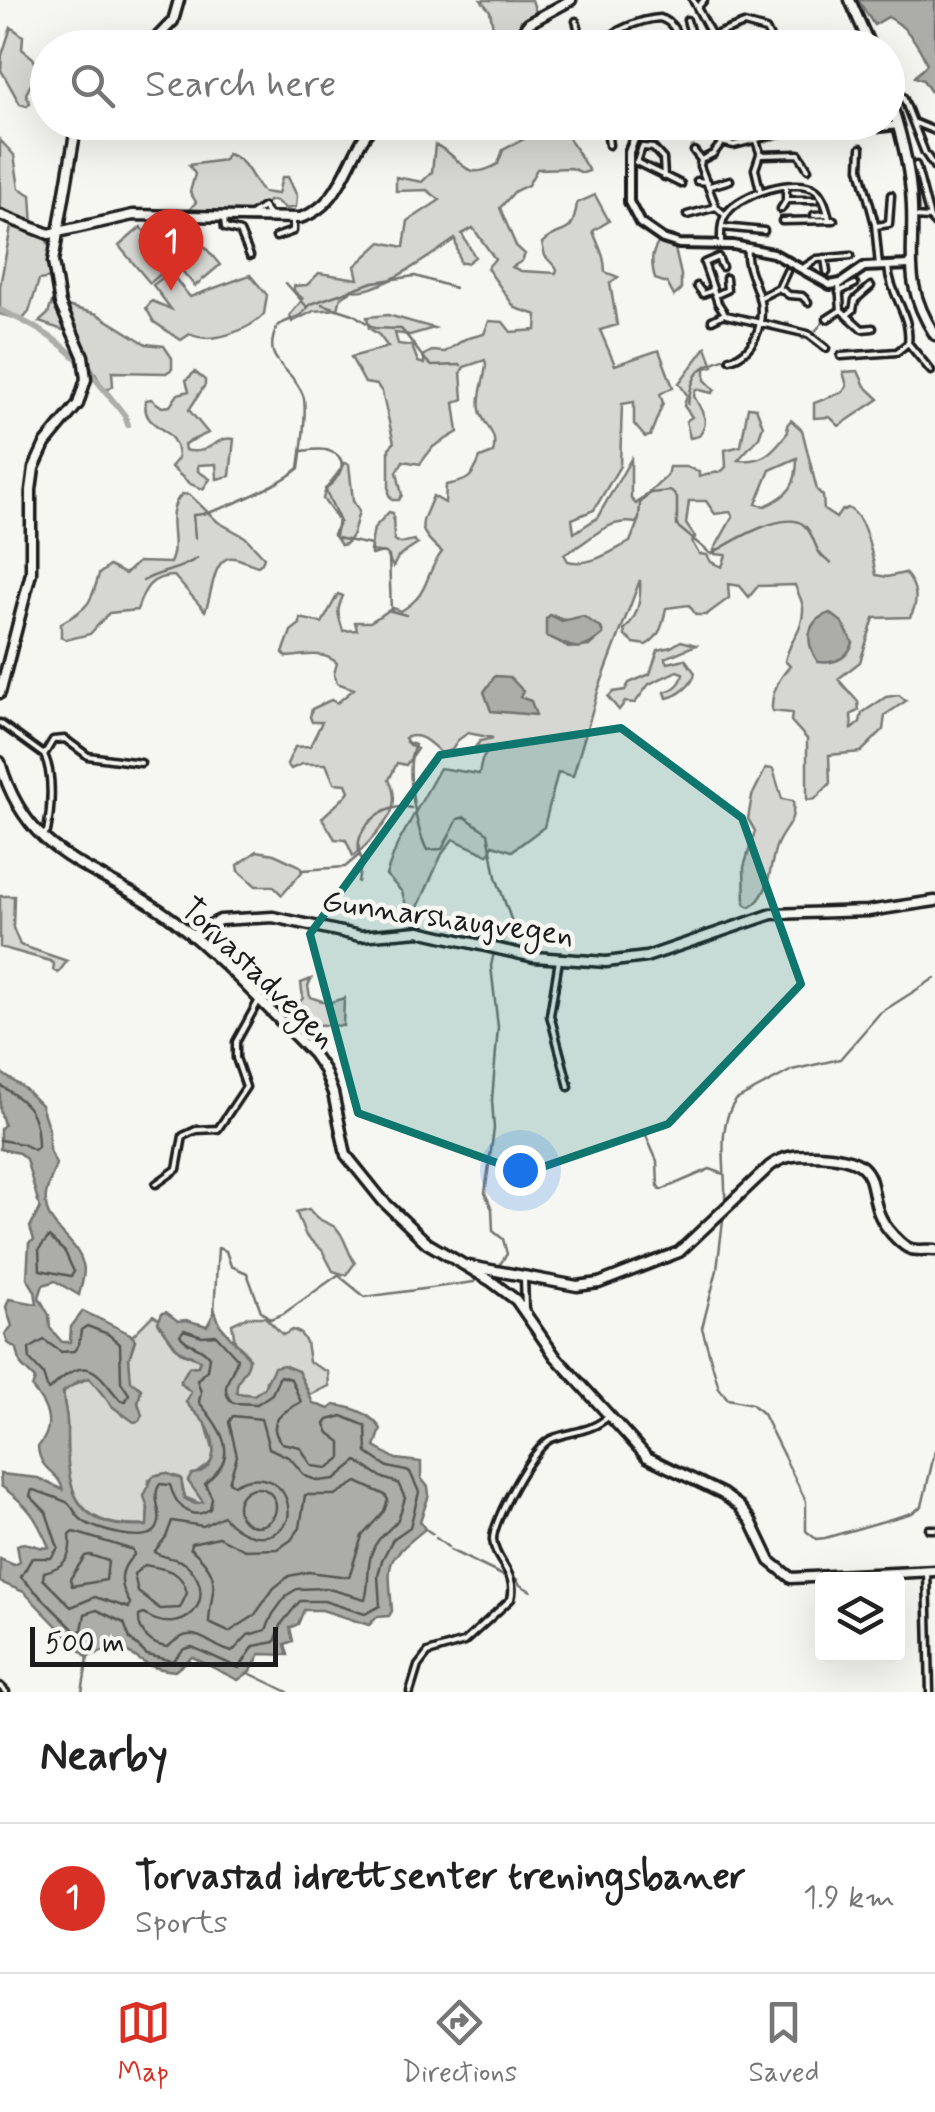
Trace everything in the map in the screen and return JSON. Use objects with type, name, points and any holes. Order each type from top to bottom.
[{"type":"main road","points":[[164,30],[179,0]]},
{"type":"main road","points":[[523,30],[571,0]]},
{"type":"main road","points":[[850,0],[863,30]]},
{"type":"main road","points":[[0,693],[31,572],[34,468],[45,444],[76,406],[85,384],[83,356],[64,316],[53,263],[74,140]]},
{"type":"main road","points":[[0,215],[19,220],[38,232],[56,232],[133,215],[293,220],[314,213],[330,200],[362,140]]},
{"type":"main road","points":[[902,140],[910,176],[910,264],[918,304],[935,335]]},
{"type":"main road","name":"Torvastadvegen","points":[[0,762],[18,806],[41,836],[65,858],[160,910],[191,935],[321,1064],[336,1102],[342,1146],[356,1170],[420,1237],[499,1286],[524,1310],[551,1351],[651,1460],[740,1506],[767,1556],[787,1576],[802,1579],[931,1571]]},
{"type":"main road","name":"Gunnarshaugvegen","points":[[191,935],[212,922],[273,917],[360,936],[397,931],[432,933],[559,960],[606,962],[636,960],[772,914],[868,911],[935,901]]},
{"type":"main road","points":[[463,1265],[588,1286],[670,1257],[774,1163],[792,1155],[839,1156],[859,1163],[870,1177],[880,1214],[891,1234],[911,1249],[935,1250]]},
{"type":"street","points":[[693,0],[709,30]]},
{"type":"street","points":[[698,8],[704,0]]},
{"type":"street","points":[[620,30],[660,18],[674,30]]},
{"type":"street","points":[[688,20],[690,30]]},
{"type":"street","points":[[576,21],[579,30]]},
{"type":"street","points":[[731,30],[750,24],[766,30]]},
{"type":"street","points":[[905,101],[935,168]]},
{"type":"street","points":[[914,122],[935,130]]},
{"type":"street","points":[[608,140],[609,144]]},
{"type":"street","points":[[633,140],[629,202],[643,226],[663,239],[679,244],[747,248],[780,256],[839,288],[856,284]]},
{"type":"street","points":[[718,140],[722,143],[763,140]]},
{"type":"street","points":[[756,142],[760,154],[755,168],[760,190]]},
{"type":"street","points":[[702,160],[722,143]]},
{"type":"street","points":[[632,162],[642,147],[653,148],[663,159],[664,178]]},
{"type":"street","points":[[841,356],[897,352],[908,342],[910,332],[883,266],[862,176],[861,148]]},
{"type":"street","points":[[694,150],[702,160],[716,207],[725,215]]},
{"type":"street","points":[[760,154],[800,154],[808,168]]},
{"type":"street","points":[[632,162],[680,184]]},
{"type":"street","points":[[916,164],[935,224]]},
{"type":"street","points":[[697,182],[730,180]]},
{"type":"street","points":[[721,244],[725,215],[760,190],[806,187],[816,191],[830,218]]},
{"type":"street","points":[[782,209],[786,188]]},
{"type":"street","points":[[876,226],[889,224],[891,195]]},
{"type":"street","points":[[786,200],[816,200]]},
{"type":"street","points":[[687,215],[716,207]]},
{"type":"street","points":[[814,215],[830,218]]},
{"type":"street","points":[[912,217],[930,218]]},
{"type":"street","points":[[224,218],[226,229],[239,231],[250,256]]},
{"type":"street","points":[[782,222],[825,222],[830,218]]},
{"type":"street","points":[[276,237],[293,231],[293,220]]},
{"type":"street","points":[[722,227],[764,231]]},
{"type":"street","points":[[730,359],[750,350],[758,323],[759,298],[748,269],[747,248]]},
{"type":"street","points":[[803,268],[812,261],[852,256]]},
{"type":"street","points":[[722,266],[718,258],[704,263],[724,314]]},
{"type":"street","points":[[825,258],[826,272]]},
{"type":"street","points":[[839,288],[860,269],[910,264]]},
{"type":"street","points":[[759,298],[779,288],[788,271]]},
{"type":"street","points":[[697,286],[703,294],[728,290],[726,278]]},
{"type":"street","points":[[847,315],[854,310],[855,300],[870,286]]},
{"type":"street","points":[[779,288],[808,302]]},
{"type":"street","points":[[839,288],[841,310],[862,329],[873,328]]},
{"type":"street","points":[[827,318],[841,310]]},
{"type":"street","points":[[712,320],[724,314],[808,334],[826,348]]},
{"type":"street","points":[[908,342],[932,372]]},
{"type":"street","points":[[0,723],[44,754],[48,762],[52,806],[47,832],[41,836]]},
{"type":"street","points":[[44,754],[57,738],[71,742],[88,756],[141,763]]},
{"type":"street","points":[[559,960],[550,1015],[569,1087]]},
{"type":"street","points":[[156,1184],[177,1169],[183,1136],[196,1130],[218,1129],[246,1087],[236,1058],[236,1042],[258,1001]]},
{"type":"street","points":[[524,1278],[524,1310]]},
{"type":"street","points":[[410,1692],[418,1666],[428,1653],[464,1642],[508,1603],[512,1580],[493,1536],[532,1456],[549,1440],[590,1430],[608,1416]]},
{"type":"street","points":[[930,1692],[931,1571]]},
{"type":"street","points":[[0,1686],[6,1692]]},
{"type":"highlighted area","points":[[621,728],[742,818],[801,984],[668,1124],[525,1173],[358,1113],[310,934],[440,755]]},
{"type":"shaded area","points":[[481,0],[532,0],[537,15],[521,20],[519,30],[493,30],[490,11]]},
{"type":"shaded area","points":[[11,27],[23,36],[22,49],[30,56],[27,106],[20,104],[1,70]]},
{"type":"shaded area","points":[[0,140],[14,155],[19,188],[31,195],[33,226],[45,237],[51,255],[51,278],[39,280],[29,312],[22,320],[0,314],[0,286],[13,216],[0,210]]},
{"type":"shaded area","points":[[522,140],[570,140],[589,171],[537,169],[528,185],[515,191],[500,208],[516,246],[525,254],[512,267],[556,273],[542,243],[570,227],[577,203],[595,195],[609,221],[593,231],[605,272],[618,277],[610,283],[617,325],[600,330],[615,365],[659,350],[673,387],[660,394],[663,403],[650,436],[645,437],[634,424],[634,402],[622,404],[620,466],[594,510],[572,519],[574,533],[597,518],[631,459],[631,499],[636,504],[667,476],[669,467],[687,467],[699,472],[699,477],[722,471],[726,467],[725,450],[741,446],[748,407],[756,408],[763,426],[759,437],[738,460],[768,454],[788,432],[791,420],[802,430],[824,510],[836,518],[848,508],[854,513],[867,537],[876,575],[905,573],[915,594],[910,617],[874,618],[860,662],[838,679],[858,702],[859,710],[851,715],[852,729],[860,722],[862,713],[886,697],[899,695],[906,701],[885,715],[883,730],[861,752],[829,755],[830,784],[815,799],[807,800],[807,739],[791,721],[792,713],[772,711],[774,692],[790,666],[785,661],[803,615],[795,585],[758,586],[749,597],[740,586],[728,584],[729,598],[706,615],[696,615],[689,605],[666,608],[658,634],[646,645],[634,643],[624,630],[638,606],[640,580],[599,688],[573,776],[558,772],[544,827],[512,851],[493,845],[488,855],[453,839],[442,854],[415,914],[386,875],[397,845],[440,768],[479,774],[490,747],[476,746],[493,738],[468,733],[452,750],[441,753],[420,737],[405,738],[417,749],[406,765],[397,763],[389,780],[394,796],[391,813],[353,856],[346,840],[335,839],[322,818],[349,791],[346,784],[334,783],[326,764],[302,764],[291,769],[287,764],[295,747],[310,746],[322,722],[312,722],[312,709],[331,700],[337,703],[354,689],[337,683],[337,663],[326,656],[287,657],[283,653],[300,618],[322,623],[338,594],[343,596],[338,611],[343,631],[357,630],[355,622],[370,622],[393,608],[401,611],[411,604],[442,552],[422,526],[433,496],[445,503],[446,485],[468,478],[480,458],[493,453],[493,436],[480,408],[485,360],[464,367],[461,372],[463,399],[454,403],[458,432],[433,447],[420,464],[403,461],[397,472],[402,495],[393,500],[389,495],[389,448],[394,443],[382,392],[377,385],[365,383],[351,357],[388,347],[369,328],[367,317],[388,315],[434,328],[410,335],[395,333],[398,344],[412,346],[418,362],[424,364],[424,355],[432,351],[445,352],[465,339],[484,334],[489,321],[503,322],[511,332],[536,330],[537,315],[515,308],[487,268],[495,259],[473,228],[462,234],[475,257],[467,263],[460,263],[455,239],[390,280],[341,297],[338,309],[314,311],[292,322],[290,315],[303,299],[294,286],[307,285],[319,273],[358,279],[355,266],[381,242],[404,247],[408,221],[440,200],[427,190],[396,191],[396,177],[422,182],[432,172],[435,145],[476,171],[498,164],[503,150]],"holes":[[[797,458],[796,475],[786,493],[765,506],[756,504],[770,470]],[[689,501],[706,501],[715,514],[730,512],[733,516],[714,550],[715,554],[726,555],[722,567],[707,555],[699,554],[692,542],[695,537],[686,524]],[[639,519],[630,542],[600,558],[576,562],[568,561],[564,554],[605,528],[636,523]],[[555,616],[594,625],[603,633],[589,646],[568,648],[557,640]]]},
{"type":"shaded area","points":[[227,154],[244,164],[263,192],[278,194],[282,177],[288,177],[297,196],[296,207],[286,209],[276,201],[268,201],[257,224],[180,218],[178,211],[189,210],[196,202],[190,192],[195,174],[189,165],[224,160]]},
{"type":"shaded area","points":[[185,223],[220,265],[195,286],[160,245]]},
{"type":"shaded area","points":[[141,227],[172,265],[150,283],[119,246]]},
{"type":"shaded area","points":[[664,235],[672,236],[681,275],[681,290],[674,296],[667,283],[655,279],[653,272],[654,251]]},
{"type":"shaded area","points":[[170,272],[190,297],[250,275],[267,295],[264,314],[229,334],[208,338],[190,334],[181,340],[154,322],[146,308],[152,301],[171,309],[153,285]]},
{"type":"shaded area","points":[[52,302],[97,314],[146,344],[164,346],[172,358],[172,369],[166,373],[112,372],[113,386],[105,391],[72,333],[39,322],[48,314]]},
{"type":"shaded area","points":[[706,347],[713,366],[705,368],[705,380],[715,390],[712,393],[696,389],[694,396],[704,416],[704,426],[699,436],[690,438],[686,421],[692,417],[684,406],[687,395],[679,383]]},
{"type":"shaded area","points":[[858,371],[865,386],[879,399],[839,426],[830,417],[814,418],[814,403],[843,392],[847,386],[843,372]]},
{"type":"shaded area","points":[[195,372],[205,380],[205,385],[189,410],[208,433],[184,444],[185,450],[200,451],[222,440],[234,439],[230,476],[217,479],[216,464],[198,465],[198,471],[210,479],[203,489],[190,484],[171,467],[178,458],[176,446],[148,418],[146,410],[146,400],[151,399],[162,407],[170,406],[178,394],[189,391],[186,380]]},
{"type":"shaded area","points":[[344,463],[349,464],[353,501],[359,511],[353,534],[341,545],[335,536],[338,520],[323,499]]},
{"type":"shaded area","points":[[182,494],[190,495],[218,522],[245,537],[264,557],[262,563],[258,566],[234,558],[221,563],[205,611],[174,576],[159,578],[149,585],[137,610],[109,613],[90,634],[66,640],[61,637],[61,623],[88,604],[99,574],[109,566],[125,574],[138,562],[170,563],[174,546],[173,510]]},
{"type":"shaded area","points":[[389,512],[393,513],[394,540],[414,540],[418,544],[398,557],[393,567],[386,553],[370,551],[374,528]]},
{"type":"shaded area","points":[[681,641],[696,645],[665,658],[668,663],[685,659],[695,673],[688,686],[667,698],[665,692],[681,680],[683,673],[677,671],[649,684],[635,703],[625,702],[619,710],[608,697],[650,674],[658,650]]},
{"type":"shaded area","points":[[766,768],[773,769],[782,799],[793,801],[793,809],[791,821],[776,847],[766,888],[750,907],[745,904],[744,867],[755,831],[748,819],[752,796]]},
{"type":"shaded area","points":[[257,851],[300,866],[302,872],[282,895],[273,886],[256,886],[239,871],[238,865]]},
{"type":"shaded area","points":[[0,896],[14,896],[13,928],[20,945],[67,961],[58,973],[50,961],[0,947]]},
{"type":"shaded area","points":[[311,979],[310,997],[328,1003],[344,998],[343,1026],[306,1024],[297,1006],[303,998],[301,983]]},
{"type":"shaded area","points":[[309,1209],[341,1234],[355,1263],[346,1275],[333,1271],[322,1250],[306,1236],[296,1212]]},
{"type":"shaded area","points":[[153,1315],[180,1352],[200,1360],[198,1366],[189,1367],[181,1384],[192,1392],[186,1402],[206,1424],[215,1457],[188,1481],[203,1500],[201,1504],[184,1497],[181,1478],[156,1475],[149,1480],[147,1525],[123,1525],[89,1513],[72,1487],[64,1389],[89,1378],[123,1416],[140,1408],[141,1389],[130,1381],[129,1358],[135,1340],[132,1336]]},
{"type":"shaded area","points":[[247,1317],[265,1317],[283,1335],[293,1330],[300,1333],[306,1342],[309,1362],[328,1372],[329,1386],[310,1395],[298,1371],[266,1381],[265,1388],[252,1396],[236,1393],[248,1355],[235,1342],[232,1324]]},
{"type":"water","points":[[858,0],[935,0],[935,98],[923,80],[915,77],[927,64],[911,36],[888,17],[874,25]]},
{"type":"water","points":[[830,613],[842,622],[853,643],[839,659],[818,662],[810,633],[816,621]]},
{"type":"water","points":[[550,615],[562,621],[583,616],[601,628],[603,634],[587,645],[569,646],[546,636],[546,619]]},
{"type":"water","points":[[495,676],[510,677],[523,691],[520,697],[531,701],[536,715],[491,711],[484,692]]},
{"type":"water","points":[[0,1072],[41,1105],[49,1130],[49,1149],[56,1164],[46,1206],[84,1268],[79,1295],[55,1281],[43,1285],[39,1297],[49,1315],[50,1328],[62,1342],[70,1342],[71,1327],[83,1311],[135,1340],[129,1358],[131,1381],[141,1389],[139,1421],[134,1422],[113,1407],[89,1378],[63,1392],[68,1466],[77,1499],[87,1512],[101,1520],[147,1526],[144,1496],[153,1476],[166,1473],[181,1479],[184,1498],[195,1504],[203,1502],[188,1481],[192,1474],[207,1467],[213,1444],[208,1428],[186,1402],[191,1392],[180,1382],[189,1367],[198,1366],[200,1360],[178,1350],[158,1322],[166,1312],[178,1321],[207,1326],[215,1311],[220,1325],[249,1358],[237,1393],[254,1395],[264,1388],[274,1367],[283,1365],[298,1371],[313,1403],[329,1409],[334,1405],[348,1407],[372,1419],[381,1429],[375,1447],[396,1459],[421,1462],[421,1478],[429,1495],[420,1521],[425,1529],[392,1563],[389,1616],[377,1617],[369,1625],[322,1610],[304,1610],[298,1624],[290,1628],[293,1641],[285,1644],[288,1655],[260,1654],[251,1671],[238,1680],[192,1657],[175,1671],[153,1667],[111,1642],[104,1651],[87,1657],[24,1592],[0,1582],[0,1559],[14,1565],[20,1562],[17,1545],[49,1547],[31,1513],[1,1486],[0,1474],[38,1478],[63,1490],[39,1455],[48,1417],[32,1388],[35,1379],[21,1365],[17,1349],[8,1343],[5,1334],[12,1326],[6,1307],[9,1299],[37,1304],[27,1278],[29,1243],[34,1240],[30,1227],[40,1208],[26,1159],[19,1153],[0,1149],[0,1129],[4,1125]]},
{"type":"waterway","points":[[195,538],[193,515],[248,498],[299,468],[304,401],[298,385],[274,356],[273,338],[278,325],[301,315],[311,304],[373,282],[415,276],[455,288]]},
{"type":"waterway","points":[[286,283],[307,307]]},
{"type":"waterway","points":[[322,304],[353,314],[374,328],[401,329],[432,366],[461,365]]},
{"type":"waterway","points":[[0,310],[41,331],[71,353],[110,397],[128,425]]},
{"type":"waterway","points":[[780,326],[788,323],[803,339],[810,337],[825,320]]},
{"type":"waterway","points":[[688,404],[699,372],[741,351]]},
{"type":"waterway","points":[[303,451],[326,450],[340,459],[341,470],[325,489],[340,522],[333,534],[371,545],[371,555],[383,552],[389,556],[391,611],[406,615]]},
{"type":"waterway","points":[[639,519],[640,503],[650,493],[671,491],[677,498],[677,526],[711,554],[757,529],[796,521],[805,526],[821,555],[831,563]]},
{"type":"waterway","points":[[143,581],[197,558]]},
{"type":"waterway","points":[[406,742],[415,745],[411,768],[413,798],[427,850],[442,849],[458,819],[465,817],[488,833],[496,877],[513,925],[499,946]]},
{"type":"waterway","points":[[358,882],[364,829],[390,809],[411,808]]},
{"type":"waterway","points":[[303,870],[345,867],[358,856]]},
{"type":"waterway","points":[[494,952],[491,966],[498,1027],[492,1100],[494,1129],[485,1193],[492,1209],[493,1231],[503,1239],[507,1254],[498,1267]]},
{"type":"waterway","points":[[725,1204],[724,1136],[736,1100],[792,1070],[840,1059],[880,1013],[935,978]]},
{"type":"waterway","points":[[644,1131],[657,1161],[661,1190],[710,1169],[724,1174]]},
{"type":"waterway","points":[[724,1212],[717,1270],[702,1328],[719,1388],[728,1399],[752,1404],[763,1414],[806,1501],[806,1531],[816,1539],[825,1538],[912,1513],[922,1506],[935,1451]]},
{"type":"waterway","points":[[214,1312],[218,1248],[226,1251],[231,1266],[247,1273],[261,1311],[270,1319],[338,1275],[365,1297],[474,1282],[477,1276]]},
{"type":"waterway","points":[[427,1530],[433,1534]]},
{"type":"waterway","points":[[436,1538],[448,1547]]},
{"type":"waterway","points":[[450,1550],[508,1578]]},
{"type":"waterway","points":[[517,1579],[531,1591]]},
{"type":"waterway","points":[[82,1692],[88,1657]]},
{"type":"waterway","points":[[249,1673],[288,1692]]},
{"type":"place","name":"Torvastad idrettsenter treningsbaner","points":[[171,291]]}]
